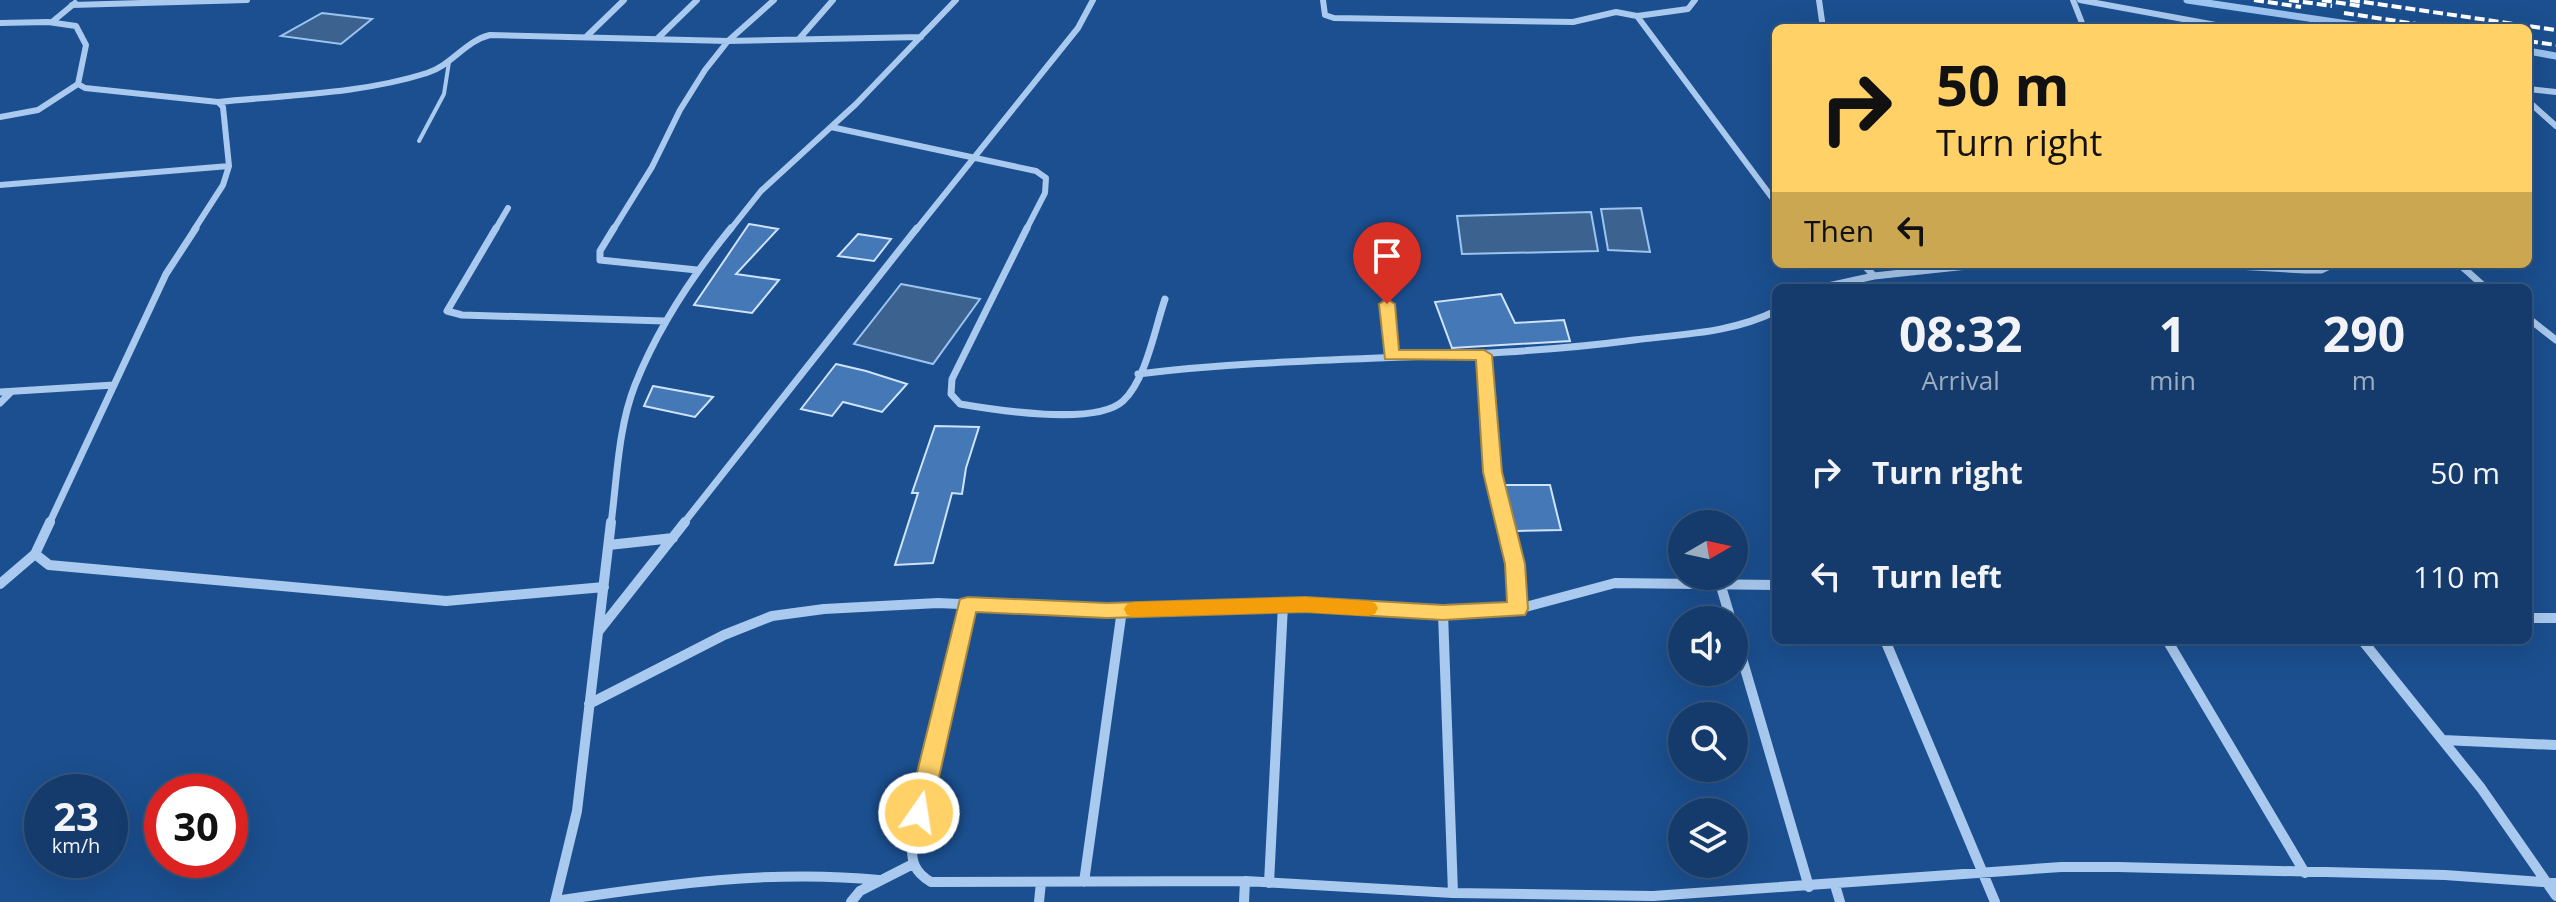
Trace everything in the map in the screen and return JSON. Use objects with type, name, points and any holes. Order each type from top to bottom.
[{"type":"street","points":[[52,22],[79,0]]},
{"type":"street","points":[[72,5],[247,0]]},
{"type":"street","points":[[587,36],[624,0]]},
{"type":"street","points":[[657,39],[697,0]]},
{"type":"street","points":[[697,270],[609,262],[600,260],[600,251],[652,167],[680,110],[728,41],[774,0]]},
{"type":"street","points":[[799,39],[833,0]]},
{"type":"street","points":[[879,880],[855,876],[738,876],[555,902],[577,811],[620,451],[634,387],[665,321],[697,270],[761,191],[831,127],[956,0]]},
{"type":"street","points":[[598,632],[1078,28],[1093,0]]},
{"type":"street","points":[[1323,0],[1325,15],[1334,18],[1573,22],[1616,12],[1637,16],[1688,9],[1695,0]]},
{"type":"street","points":[[1819,0],[1822,24]]},
{"type":"street","points":[[2073,0],[2082,24]]},
{"type":"street","points":[[2080,0],[2210,24]]},
{"type":"street","points":[[1637,16],[1772,198]]},
{"type":"street","points":[[0,23],[52,22],[76,26],[86,45],[78,84],[38,110],[0,117]]},
{"type":"street","points":[[78,84],[98,90],[218,102],[321,92],[427,73],[449,62],[465,45],[480,37],[587,36],[728,41],[921,37]]},
{"type":"street","points":[[2532,89],[2556,92]]},
{"type":"street","points":[[0,584],[35,554],[166,274],[223,185],[229,166],[223,107],[218,102]]},
{"type":"street","points":[[2532,105],[2556,126]]},
{"type":"street","points":[[831,127],[1036,171],[1046,178],[1045,193],[952,379],[951,394],[960,404],[1092,413],[1117,407],[1125,400],[1138,374],[1165,299]]},
{"type":"street","points":[[0,185],[229,166]]},
{"type":"street","points":[[508,208],[447,311],[462,315],[665,321]]},
{"type":"street","points":[[1867,268],[1874,276]]},
{"type":"street","points":[[1837,284],[1874,276],[1949,268]]},
{"type":"street","points":[[2287,268],[2325,268]]},
{"type":"street","points":[[2464,268],[2482,284]]},
{"type":"street","points":[[1385,278],[1391,355]]},
{"type":"street","points":[[1138,374],[1255,362],[1391,355],[1484,355],[1696,332],[1744,323],[1772,312]]},
{"type":"street","points":[[2532,321],[2556,340]]},
{"type":"street","points":[[1484,355],[1492,472],[1514,556],[1518,609]]},
{"type":"street","points":[[0,392],[114,385]]},
{"type":"street","points":[[0,403],[12,391]]},
{"type":"street","points":[[609,545],[673,538]]},
{"type":"street","points":[[35,554],[49,565],[446,601],[604,587]]},
{"type":"street","points":[[589,704],[724,635],[772,616],[824,609],[968,604],[1122,610],[1283,605],[1443,613],[1518,609],[1615,583],[1668,583]]},
{"type":"street","points":[[1748,584],[1772,585]]},
{"type":"street","points":[[968,604],[912,842],[911,865],[917,876],[931,882],[1245,881],[1453,893],[1653,896],[2104,867],[2445,875],[2551,882]]},
{"type":"street","points":[[1269,883],[1283,605]]},
{"type":"street","points":[[1084,882],[1122,610]]},
{"type":"street","points":[[1443,613],[1453,893]]},
{"type":"street","points":[[2532,618],[2556,618]]},
{"type":"street","points":[[1887,644],[1995,902]]},
{"type":"street","points":[[2169,644],[2305,873]]},
{"type":"street","points":[[2365,644],[2481,788],[2551,882],[2556,896]]},
{"type":"street","points":[[1748,679],[1809,887]]},
{"type":"street","points":[[2443,740],[2556,745]]},
{"type":"street","points":[[851,902],[860,891],[911,865]]},
{"type":"street","points":[[1244,902],[1245,881]]},
{"type":"street","points":[[1039,902],[1041,882]]},
{"type":"street","points":[[1835,885],[1840,902]]},
{"type":"lane","points":[[419,141],[444,94],[449,62]]},
{"type":"water","points":[[322,13],[372,19],[341,44],[281,36]]},
{"type":"water","points":[[1641,208],[1650,252],[1608,250],[1601,209]]},
{"type":"water","points":[[1591,212],[1598,251],[1462,254],[1457,216]]},
{"type":"water","points":[[901,284],[980,299],[933,364],[854,344]]},
{"type":"building","points":[[749,224],[778,229],[736,274],[779,280],[752,313],[694,305]]},
{"type":"building","points":[[858,234],[891,239],[874,261],[838,256]]},
{"type":"building","points":[[1501,294],[1515,323],[1564,320],[1570,341],[1452,348],[1435,302]]},
{"type":"building","points":[[836,364],[907,384],[882,412],[843,402],[832,416],[801,409]]},
{"type":"building","points":[[653,386],[713,397],[695,417],[644,406]]},
{"type":"building","points":[[935,426],[979,427],[966,468],[962,494],[952,493],[933,563],[895,565],[918,493],[912,493]]},
{"type":"building","points":[[1502,485],[1550,485],[1561,530],[1515,531]]},
{"type":"waterway","points":[[2187,0],[2348,24]]},
{"type":"waterway","points":[[2532,52],[2556,56]]},
{"type":"railway","points":[[2254,0],[2301,7]]},
{"type":"railway","points":[[2289,0],[2332,6]]},
{"type":"railway","points":[[2322,0],[2360,6]]},
{"type":"railway","points":[[2350,0],[2515,24]]},
{"type":"railway","points":[[2344,13],[2417,24]]},
{"type":"railway","points":[[2532,27],[2556,30]]},
{"type":"railway","points":[[2532,42],[2556,45]]},
{"type":"slow traffic","points":[[1134,609],[1305,605],[1368,608]]},
{"type":"route","points":[[919,813],[968,604],[1107,611],[1305,605],[1443,613],[1518,609],[1512,548],[1492,472],[1484,355],[1391,355],[1387,304]]}]
